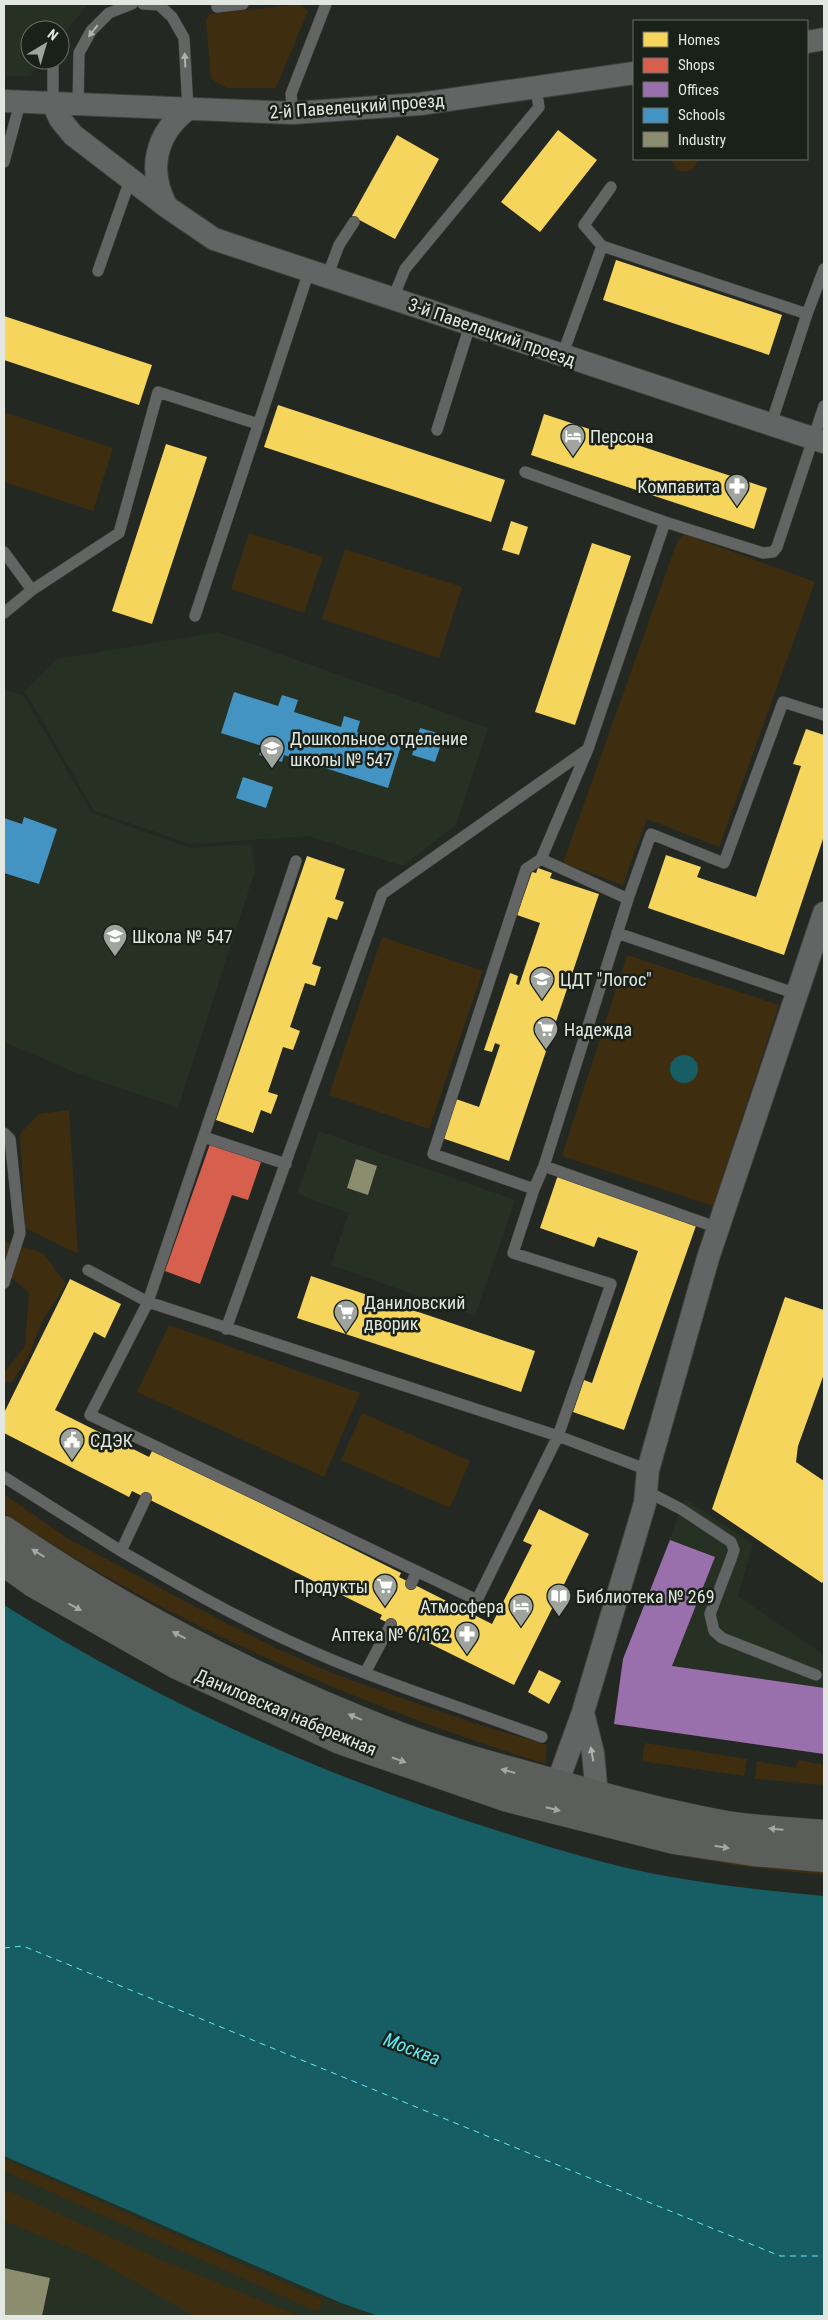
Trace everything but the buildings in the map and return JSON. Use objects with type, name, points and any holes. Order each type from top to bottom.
[{"type":"main road","name":"Даниловская набережная","points":[[4,1530],[148,1618],[222,1658],[293,1691],[398,1735],[480,1763],[657,1811],[729,1825],[824,1834]]},
{"type":"main road","name":"Даниловская набережная","points":[[4,1562],[32,1583],[177,1665],[340,1740],[508,1798],[674,1840],[753,1852],[824,1858]]},
{"type":"street","points":[[808,42],[824,39]]},
{"type":"street","name":"2-й Павелецкий проезд","points":[[12,102],[293,113],[420,104],[536,89],[633,73]]},
{"type":"street","name":"3-й Павелецкий проезд","points":[[53,104],[60,119],[73,135],[130,180],[214,239],[818,440]]},
{"type":"street","points":[[167,207],[156,178],[156,163],[166,131],[176,118],[188,109]]},
{"type":"street","points":[[557,1784],[583,1712],[645,1503],[647,1480],[718,1228],[824,913]]},
{"type":"street","points":[[583,1712],[593,1753],[597,1796]]},
{"type":"lane","points":[[78,105],[79,53],[91,31],[109,13],[132,4]]},
{"type":"lane","points":[[143,4],[159,5],[172,17],[184,38],[188,109]]},
{"type":"lane","points":[[216,6],[243,4]]},
{"type":"lane","points":[[293,113],[291,94],[326,4]]},
{"type":"lane","points":[[53,70],[53,104]]},
{"type":"lane","points":[[393,298],[405,269],[539,107],[536,89]]},
{"type":"lane","points":[[4,162],[12,102]]},
{"type":"lane","points":[[98,271],[130,180]]},
{"type":"lane","points":[[611,187],[584,225],[602,246],[808,314]]},
{"type":"lane","points":[[194,616],[258,424],[318,274],[354,222]]},
{"type":"lane","points":[[562,356],[602,246]]},
{"type":"lane","points":[[771,424],[824,269]]},
{"type":"lane","points":[[437,430],[470,325]]},
{"type":"lane","points":[[4,613],[32,590],[119,533],[158,392],[258,424]]},
{"type":"lane","points":[[525,472],[665,522],[763,553],[772,552],[776,547],[818,440],[824,406]]},
{"type":"lane","points":[[534,1189],[433,1154],[526,869],[540,859],[588,749],[665,522]]},
{"type":"lane","points":[[4,552],[32,590]]},
{"type":"lane","points":[[296,861],[148,1302],[90,1415],[167,1454],[477,1600],[558,1436],[611,1284],[513,1253],[534,1189],[544,1166],[617,933],[651,834],[724,863],[783,702],[824,716]]},
{"type":"lane","points":[[226,1328],[382,894],[588,749]]},
{"type":"lane","points":[[540,859],[628,899]]},
{"type":"lane","points":[[617,933],[797,994]]},
{"type":"lane","points":[[4,1133],[10,1139],[20,1233],[4,1284]]},
{"type":"lane","points":[[204,1137],[286,1164]]},
{"type":"lane","points":[[544,1166],[718,1228]]},
{"type":"lane","points":[[88,1270],[148,1302],[558,1436],[647,1480],[682,1509],[731,1542],[734,1550],[732,1559],[710,1614],[714,1631],[722,1638],[816,1674]]},
{"type":"lane","points":[[4,1477],[121,1552],[198,1595],[289,1641],[365,1673],[542,1737]]},
{"type":"lane","points":[[121,1552],[146,1498]]},
{"type":"lane","points":[[411,1584],[417,1571]]},
{"type":"lane","points":[[365,1673],[391,1624]]},
{"type":"shaded area","points":[[4,4],[88,4],[70,26],[70,20],[20,20],[20,70],[35,70],[30,76],[4,76]]},
{"type":"shaded area","points":[[301,4],[308,11],[276,88],[227,88],[211,79],[206,20],[210,14]]},
{"type":"shaded area","points":[[672,160],[698,160],[693,169],[683,172],[676,169]]},
{"type":"shaded area","points":[[4,412],[113,448],[93,511],[4,482]]},
{"type":"shaded area","points":[[249,533],[323,557],[304,613],[231,589]]},
{"type":"shaded area","points":[[684,534],[815,582],[719,847],[647,819],[623,885],[563,863],[677,542]]},
{"type":"shaded area","points":[[345,549],[462,587],[439,658],[322,619]]},
{"type":"shaded area","name":"Дошкольное отделение школы № 547","points":[[218,632],[488,728],[456,825],[403,866],[309,836],[191,844],[94,811],[25,691],[57,659]]},
{"type":"shaded area","name":"Школа № 547","points":[[4,690],[23,695],[92,813],[191,848],[252,844],[255,871],[178,1108],[77,1073],[4,1042]]},
{"type":"shaded area","points":[[382,937],[483,971],[429,1129],[329,1095]]},
{"type":"shaded area","points":[[627,955],[779,1005],[713,1206],[562,1156]]},
{"type":"shaded area","points":[[69,1110],[78,1254],[25,1228],[20,1134],[39,1114]]},
{"type":"shaded area","points":[[319,1131],[515,1200],[475,1316],[331,1265],[349,1213],[297,1194]]},
{"type":"shaded area","points":[[4,1239],[9,1243],[43,1253],[66,1284],[43,1320],[28,1357],[12,1382],[4,1382],[4,1373],[25,1346],[29,1292],[10,1277],[4,1290]]},
{"type":"shaded area","points":[[169,1325],[360,1393],[324,1477],[137,1392]]},
{"type":"shaded area","points":[[362,1413],[470,1461],[450,1508],[341,1460]]},
{"type":"shaded area","points":[[4,1494],[67,1538],[274,1647],[334,1674],[470,1722],[547,1745],[545,1764],[405,1716],[266,1658],[197,1625],[130,1590],[66,1553],[4,1513]]},
{"type":"shaded area","points":[[685,1499],[753,1544],[738,1596],[824,1655],[824,1754],[614,1724],[623,1659]]},
{"type":"shaded area","points":[[645,1743],[747,1759],[744,1776],[642,1761]]},
{"type":"shaded area","points":[[798,1760],[824,1765],[824,1785],[755,1779],[757,1761],[796,1768]]},
{"type":"shaded area","points":[[678,1847],[824,1867],[824,1875],[746,1867],[675,1855]]},
{"type":"shaded area","points":[[4,2156],[341,2303],[378,2316],[4,2316]]},
{"type":"shaded area","points":[[4,2159],[323,2300],[318,2312],[4,2171]]},
{"type":"shaded area","points":[[4,2189],[161,2260],[299,2316],[194,2316],[90,2256],[4,2221]]},
{"type":"water","points":[[684,1055],[694,1059],[698,1069],[694,1079],[684,1083],[674,1079],[670,1069],[674,1059]]},
{"type":"water","name":"Москва","points":[[4,1605],[124,1675],[185,1706],[247,1736],[374,1788],[505,1833],[608,1863],[650,1873],[728,1886],[824,1896],[824,2316],[378,2316],[341,2303],[4,2156]]},
{"type":"ferry route","points":[[4,1948],[23,1946],[780,2256],[824,2256]]},
{"type":"place","name":"Персона","points":[[573,457]]},
{"type":"place","name":"Компавита","points":[[737,507]]},
{"type":"place","name":"Дошкольное отделение школы № 547","points":[[272,769]]},
{"type":"place","name":"Школа № 547","points":[[115,957]]},
{"type":"place","name":"ЦДТ \"Логос\"","points":[[542,1000]]},
{"type":"place","name":"Надежда","points":[[546,1050]]},
{"type":"place","name":"Даниловский дворик","points":[[346,1333]]},
{"type":"place","name":"СДЭК","points":[[72,1461]]},
{"type":"place","name":"Продукты","points":[[385,1607]]},
{"type":"place","name":"Библиотека № 269","points":[[559,1617]]},
{"type":"place","name":"Атмосфера","points":[[521,1627]]},
{"type":"place","name":"Аптека № 6/162","points":[[467,1655]]}]
